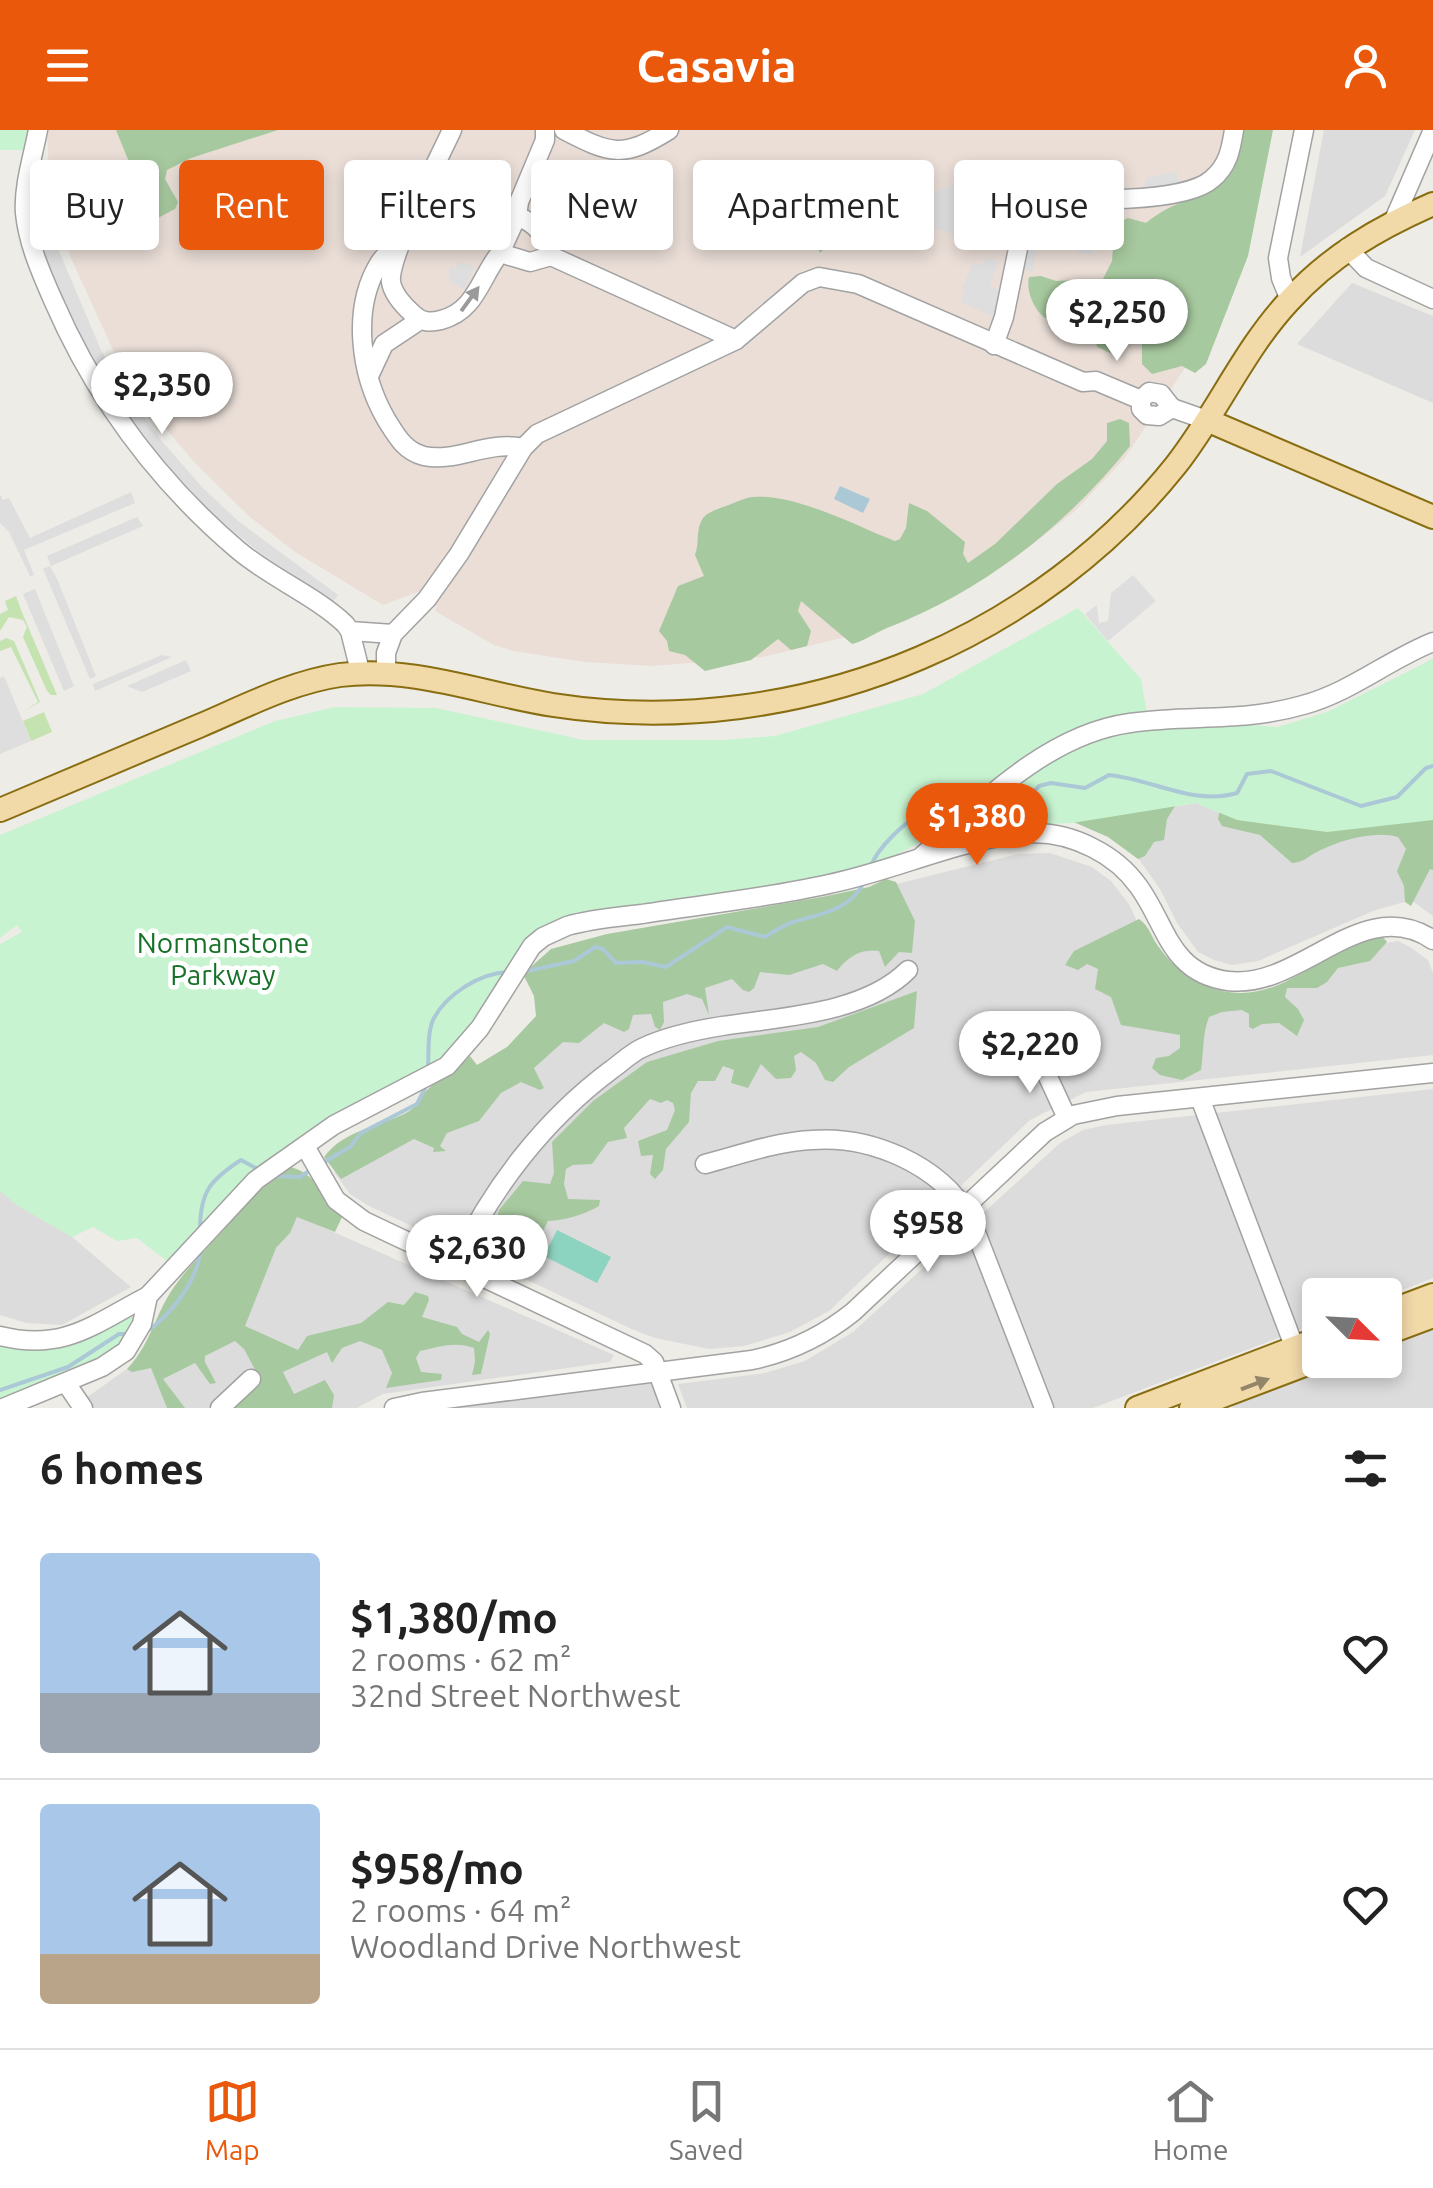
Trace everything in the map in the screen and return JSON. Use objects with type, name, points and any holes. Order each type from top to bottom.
[{"type":"main road","points":[[0,810],[276,693],[340,676],[433,678],[554,705],[650,712],[717,710],[768,703],[862,680],[948,646],[1044,588],[1124,524],[1208,421],[1290,300],[1348,248],[1433,204]]},
{"type":"main road","points":[[1208,421],[1433,517]]},
{"type":"main road","points":[[1402,1306],[1433,1294]]},
{"type":"main road","points":[[1402,1328],[1433,1316]]},
{"type":"main road","points":[[1137,1408],[1206,1399],[1302,1360]]},
{"type":"street","points":[[38,130],[24,211],[44,278],[90,373],[126,430],[203,518],[242,553],[340,619],[350,630],[361,675]]},
{"type":"street","points":[[438,160],[452,130]]},
{"type":"street","points":[[400,250],[391,282],[402,304],[420,320],[430,322],[471,304],[518,216],[519,202],[545,140],[545,130]]},
{"type":"street","points":[[564,130],[611,152],[644,146],[669,130]]},
{"type":"street","points":[[994,345],[1004,317],[1022,229],[1034,196],[1131,198],[1198,187],[1209,183],[1222,169],[1234,130]]},
{"type":"street","points":[[1290,300],[1278,258],[1304,130]]},
{"type":"street","points":[[1394,222],[1433,130]]},
{"type":"street","points":[[518,216],[543,232],[551,256]]},
{"type":"street","points":[[1348,248],[1366,268],[1433,299]]},
{"type":"street","points":[[392,250],[381,260],[370,286],[361,338],[382,412],[400,442],[410,451],[426,456],[463,454],[503,444],[523,448]]},
{"type":"street","points":[[500,253],[530,262],[551,256],[736,340]]},
{"type":"street","points":[[386,675],[386,654],[393,634],[426,599],[459,554],[523,448],[537,434],[736,340],[789,292],[819,277],[858,284],[1083,382],[1091,390],[1142,406],[1155,417],[1172,408],[1208,421]]},
{"type":"street","points":[[369,377],[384,344],[420,320]]},
{"type":"street","points":[[350,630],[393,634]]},
{"type":"street","points":[[918,860],[971,812],[1045,756],[1092,731],[1142,721],[1217,720],[1283,710],[1341,692],[1433,642]]},
{"type":"street","points":[[314,1161],[334,1125],[447,1066],[470,1042],[514,971],[543,937],[576,924],[813,888],[1022,834],[1050,834],[1082,842],[1114,861],[1137,884],[1176,953],[1202,973],[1224,980],[1245,982],[1272,976],[1377,927],[1405,927],[1433,940]]},
{"type":"street","points":[[456,1264],[488,1202],[556,1117],[638,1050],[706,1029],[813,1015],[896,983],[908,970]]},
{"type":"street","points":[[1037,1053],[1066,1118]]},
{"type":"street","points":[[394,1408],[764,1358],[812,1340],[861,1305],[1045,1132],[1066,1118],[1098,1108],[1433,1074]]},
{"type":"street","points":[[1200,1098],[1302,1348]]},
{"type":"street","points":[[705,1164],[805,1140],[853,1142],[890,1152],[916,1165],[964,1207],[1044,1408]]},
{"type":"street","points":[[314,1161],[336,1200],[364,1222],[652,1359],[671,1408]]},
{"type":"street","points":[[0,1336],[39,1342],[90,1330],[148,1296],[256,1180],[273,1168],[314,1161]]},
{"type":"street","points":[[3,1408],[102,1367],[126,1351],[138,1332],[148,1296]]},
{"type":"street","points":[[220,1408],[251,1379]]},
{"type":"street","points":[[66,1383],[82,1408]]},
{"type":"shaded area","points":[[47,130],[1270,130],[1195,353],[1124,459],[1075,511],[1012,560],[976,582],[858,634],[763,657],[652,666],[585,662],[494,645],[435,611],[437,607],[418,592],[383,605],[295,552],[250,517],[168,431],[113,350],[68,250],[159,250],[159,160],[48,160]]},
{"type":"shaded area","points":[[1324,130],[1415,130],[1385,196],[1300,257]]},
{"type":"shaded area","points":[[1177,172],[1180,187],[1143,194],[1146,178]]},
{"type":"shaded area","points":[[954,184],[954,235],[934,228],[934,193]]},
{"type":"shaded area","points":[[44,250],[59,250],[101,350],[161,440],[238,521],[338,595],[333,602],[283,572],[216,517],[158,456],[126,414],[81,338]]},
{"type":"shaded area","points":[[1011,250],[1037,250],[1032,272],[1020,268],[1006,331],[1008,340],[991,332],[996,318],[960,302],[973,263],[982,265],[987,257],[999,262],[990,285],[1000,292]]},
{"type":"shaded area","points":[[459,262],[475,266],[465,289],[450,283],[448,272]]},
{"type":"shaded area","points":[[1352,283],[1433,316],[1433,403],[1297,344]]},
{"type":"shaded area","points":[[131,492],[135,503],[24,550],[34,575],[30,576],[9,532],[0,523],[0,495],[3,500],[9,498],[30,538]]},
{"type":"shaded area","points":[[137,517],[143,526],[51,566],[47,556]]},
{"type":"shaded area","points":[[50,566],[96,676],[90,679],[43,569]]},
{"type":"shaded area","points":[[1133,575],[1156,601],[1108,641],[1085,614],[1097,605],[1099,623],[1108,621],[1111,593]]},
{"type":"shaded area","points":[[35,589],[74,686],[64,691],[23,594]]},
{"type":"shaded area","points":[[162,655],[172,657],[95,691],[93,684]]},
{"type":"shaded area","points":[[186,660],[191,671],[142,692],[127,686]]},
{"type":"shaded area","points":[[4,676],[31,741],[0,754],[0,678]]},
{"type":"shaded area","points":[[1196,803],[1285,840],[1400,831],[1433,840],[1433,916],[1411,900],[1373,911],[1258,961],[1232,965],[1214,960],[1198,952],[1133,851],[1166,808]]},
{"type":"shaded area","points":[[1050,853],[1092,867],[1111,881],[1129,904],[1151,952],[1188,987],[1255,1001],[1375,945],[1398,941],[1410,947],[1428,960],[1433,973],[1433,1055],[1086,1092],[1030,1120],[829,1311],[790,1332],[744,1346],[709,1349],[634,1330],[369,1206],[350,1194],[334,1172],[400,1134],[554,1020],[884,887],[1018,854]]},
{"type":"shaded area","points":[[1433,1089],[1433,1278],[1402,1290],[1402,1278],[1302,1278],[1302,1329],[1093,1408],[687,1408],[678,1384],[765,1373],[805,1361],[853,1332],[1060,1143],[1083,1130]]},
{"type":"shaded area","points":[[0,1191],[72,1237],[131,1287],[62,1325],[26,1323],[0,1315]]},
{"type":"shaded area","points":[[297,1216],[614,1355],[610,1362],[383,1394],[357,1408],[93,1408],[86,1398],[148,1354],[276,1248],[290,1233]]},
{"type":"shaded area","points":[[1433,1323],[1433,1408],[1232,1408],[1237,1398],[1302,1373],[1302,1378],[1402,1378],[1402,1335]]},
{"type":"shaded area","points":[[646,1382],[652,1385],[662,1408],[441,1408]]},
{"type":"green space","points":[[0,130],[29,130],[24,150],[0,150]]},
{"type":"green space","points":[[116,130],[278,130],[179,160],[179,164],[167,170],[165,179],[178,202],[175,209],[159,217],[159,160],[128,160]]},
{"type":"green space","points":[[1244,130],[1273,130],[1248,256],[1206,364],[1195,373],[1182,366],[1152,374],[1142,364],[1142,342],[1132,342],[1110,353],[1097,347],[1095,339],[1104,302],[1103,279],[1113,250],[1124,250],[1124,220],[1146,223],[1181,202],[1208,192],[1229,174]]},
{"type":"green space","points":[[1029,277],[1056,281],[1075,280],[1080,287],[1078,307],[1063,316],[1045,318],[1034,305],[1029,288]]},
{"type":"green space","points":[[1120,419],[1129,423],[1130,446],[1078,503],[989,576],[922,613],[852,644],[801,601],[798,611],[811,631],[807,646],[791,650],[778,639],[751,660],[705,671],[685,655],[669,651],[659,631],[678,586],[704,576],[695,555],[701,523],[712,511],[749,498],[770,497],[806,505],[895,541],[906,528],[909,503],[927,511],[965,542],[963,554],[968,563],[995,544],[1057,484],[1092,459],[1107,441],[1107,423]]},
{"type":"green space","points":[[16,596],[57,695],[47,691],[23,637],[27,627],[23,620],[9,617],[0,631],[0,614],[8,610],[5,601]]},
{"type":"green space","name":"Normanstone Parkway","points":[[1078,608],[1141,679],[1150,730],[1226,723],[1277,727],[1327,712],[1433,659],[1433,820],[1327,832],[1237,820],[1196,803],[1072,823],[1026,825],[987,837],[936,834],[866,871],[804,884],[596,911],[549,923],[527,942],[478,1025],[442,1067],[278,1158],[168,1262],[137,1238],[117,1241],[93,1227],[72,1237],[0,1191],[0,944],[22,932],[17,925],[0,938],[0,835],[275,721],[335,707],[436,708],[584,740],[775,736],[923,694]]},
{"type":"green space","points":[[0,641],[14,641],[40,702],[22,712],[38,702],[11,647],[0,651]]},
{"type":"green space","points":[[1433,659],[1433,870],[1430,869],[1411,906],[1405,902],[1404,886],[1397,871],[1406,849],[1398,837],[1356,838],[1292,863],[1260,835],[1222,826],[1218,819],[1220,809],[1180,798],[1167,819],[1164,840],[1154,842],[1145,856],[1138,859],[1108,837],[1069,820],[1281,729],[1335,712]]},
{"type":"green space","points":[[44,712],[52,732],[31,741],[23,721]]},
{"type":"green space","points":[[886,879],[896,882],[915,921],[912,953],[899,952],[885,967],[879,951],[872,950],[855,955],[837,971],[823,964],[789,975],[760,972],[749,992],[732,979],[705,988],[709,1015],[702,999],[687,994],[663,1002],[664,1022],[660,1030],[651,1014],[633,1015],[629,1029],[624,1032],[604,1023],[579,1043],[563,1042],[534,1068],[544,1088],[521,1082],[501,1093],[479,1121],[447,1133],[440,1146],[446,1151],[433,1152],[434,1148],[414,1139],[341,1179],[324,1157],[351,1135],[410,1111],[424,1093],[470,1056],[477,1065],[507,1047],[536,1016],[534,996],[523,974],[551,949],[607,934],[822,897],[869,887]]},
{"type":"green space","points":[[1139,919],[1181,971],[1195,981],[1224,991],[1249,993],[1272,987],[1358,943],[1383,937],[1387,942],[1370,961],[1338,968],[1317,988],[1287,988],[1285,997],[1304,1020],[1297,1036],[1279,1023],[1253,1029],[1249,1027],[1249,1014],[1242,1010],[1209,1017],[1201,1070],[1182,1080],[1160,1075],[1152,1068],[1156,1058],[1169,1056],[1180,1048],[1180,1035],[1121,1025],[1111,997],[1095,989],[1098,969],[1087,964],[1078,970],[1065,965],[1074,951]]},
{"type":"green space","points":[[917,991],[914,1028],[849,1067],[833,1082],[825,1080],[816,1063],[801,1052],[794,1056],[796,1070],[791,1078],[776,1079],[761,1064],[748,1088],[731,1083],[734,1070],[723,1066],[715,1081],[698,1081],[691,1093],[689,1122],[666,1149],[663,1170],[655,1179],[650,1174],[653,1155],[641,1156],[638,1141],[667,1130],[675,1110],[667,1100],[661,1103],[650,1099],[624,1128],[627,1138],[608,1142],[592,1164],[566,1169],[568,1199],[600,1200],[599,1206],[548,1221],[535,1247],[522,1249],[527,1235],[497,1219],[499,1210],[523,1181],[550,1184],[554,1173],[552,1142],[593,1101],[647,1062],[718,1041],[818,1027]]},
{"type":"green space","points":[[286,1166],[313,1180],[342,1217],[335,1232],[297,1217],[290,1233],[276,1248],[245,1326],[298,1350],[307,1336],[361,1323],[388,1302],[404,1305],[415,1292],[428,1296],[422,1317],[457,1327],[479,1342],[488,1330],[481,1374],[472,1375],[474,1348],[447,1345],[420,1351],[416,1358],[421,1372],[442,1374],[441,1380],[386,1388],[392,1373],[382,1350],[360,1341],[342,1348],[332,1363],[327,1352],[283,1372],[294,1394],[325,1380],[334,1395],[332,1408],[231,1408],[261,1381],[244,1349],[235,1341],[205,1356],[216,1383],[210,1384],[195,1363],[163,1379],[185,1408],[167,1408],[151,1368],[132,1372],[127,1369],[181,1277],[258,1189]]},
{"type":"green space","points":[[557,1230],[611,1257],[597,1283],[544,1256]]},
{"type":"green space","points":[[134,1317],[119,1349],[0,1405],[0,1345],[45,1348],[110,1320]]},
{"type":"water","points":[[840,486],[870,499],[863,513],[834,499]]},
{"type":"waterway","points":[[978,816],[1019,807],[1039,786],[1051,783],[1085,788],[1109,775],[1189,794],[1221,796],[1237,793],[1247,774],[1271,771],[1361,806],[1397,797],[1426,768],[1433,766]]},
{"type":"waterway","points":[[871,866],[893,836],[917,817],[932,813],[958,815]]},
{"type":"waterway","points":[[522,972],[574,961],[595,947],[603,949],[616,963],[642,962],[666,967],[727,927],[765,937],[789,923],[835,909],[852,898],[865,880]]},
{"type":"waterway","points":[[428,1067],[430,1029],[440,1009],[476,981],[508,972]]},
{"type":"waterway","points":[[321,1164],[350,1147],[361,1133],[417,1104],[428,1082]]},
{"type":"waterway","points":[[200,1230],[205,1196],[222,1174],[241,1160],[261,1171]]},
{"type":"waterway","points":[[274,1176],[300,1177],[312,1169]]},
{"type":"waterway","points":[[143,1333],[181,1297],[195,1273],[200,1249]]},
{"type":"waterway","points":[[0,1390],[68,1367],[119,1334],[129,1334]]}]
